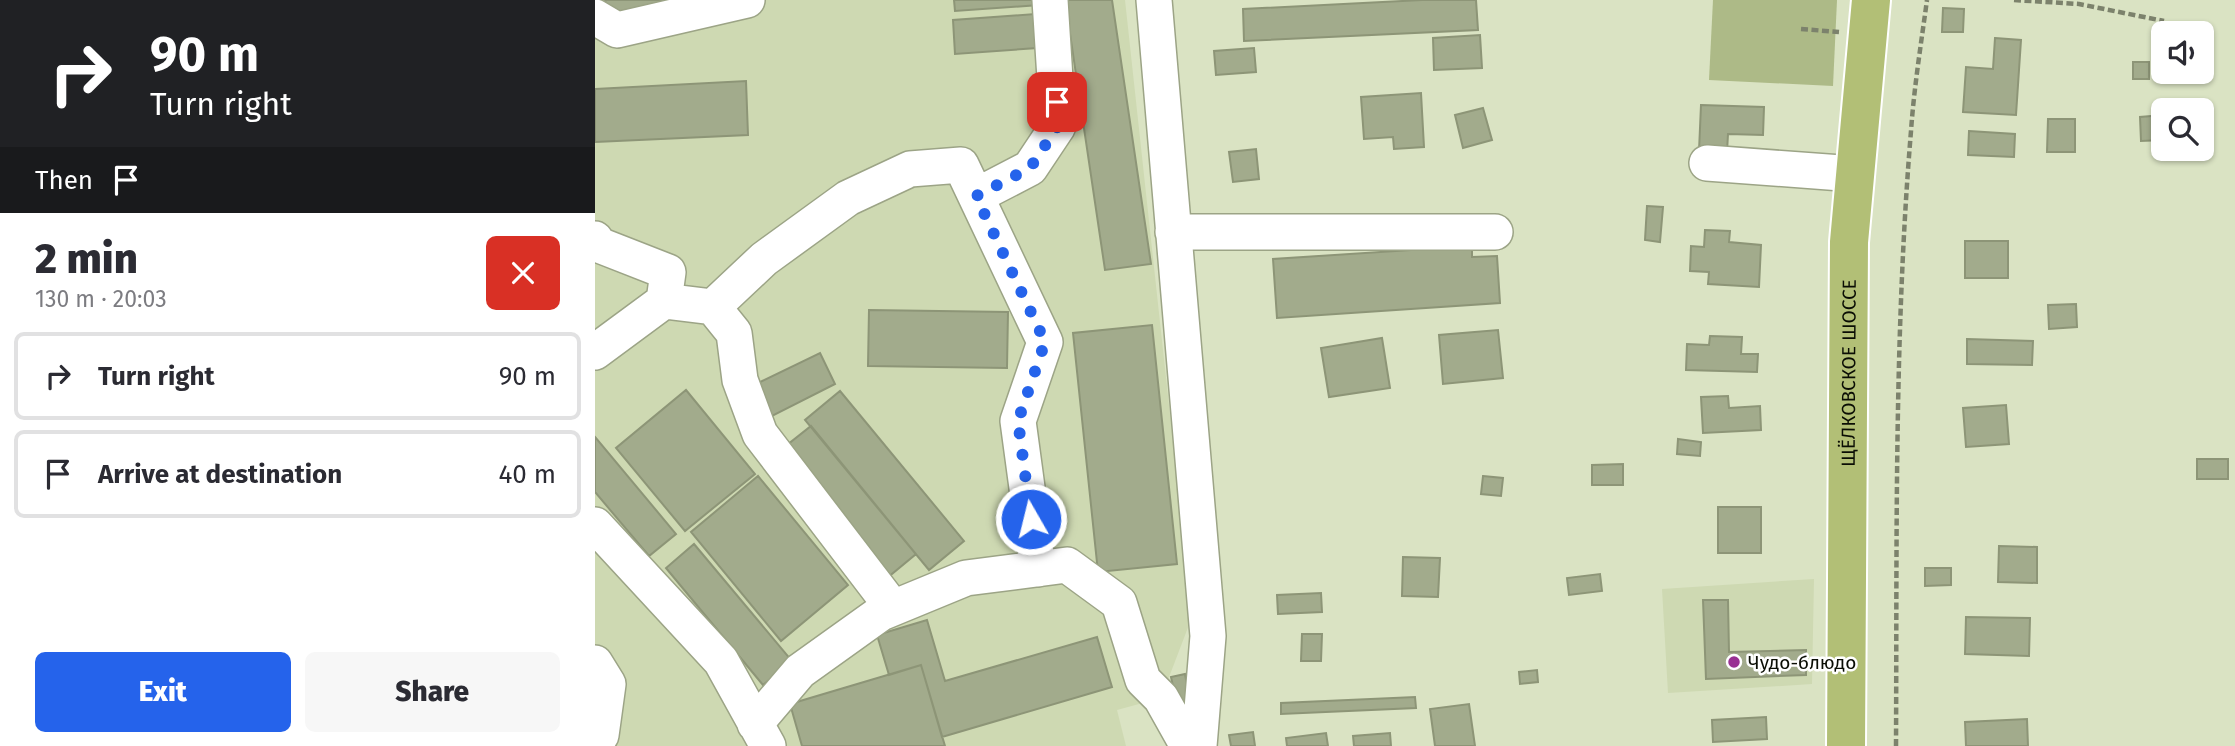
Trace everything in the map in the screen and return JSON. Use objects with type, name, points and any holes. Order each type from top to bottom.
[{"type":"main road","name":"ЩЁЛКОВСКОЕ ШОССЕ","points":[[1846,746],[1849,242],[1871,0]]},
{"type":"lane","points":[[595,17],[617,30],[747,0]]},
{"type":"lane","points":[[976,196],[1030,168],[1058,126],[1050,0]]},
{"type":"lane","points":[[1154,0],[1208,636],[1199,746]]},
{"type":"lane","points":[[1707,163],[1855,174]]},
{"type":"lane","points":[[713,307],[764,258],[848,198],[910,169],[961,165],[1045,342],[1018,421],[1038,569]]},
{"type":"lane","points":[[1173,232],[1495,232]]},
{"type":"lane","points":[[595,239],[600,245],[668,272],[664,302]]},
{"type":"lane","points":[[595,352],[664,302],[713,307],[734,333],[740,380],[760,434],[893,608]]},
{"type":"lane","points":[[595,525],[721,661],[761,735]]},
{"type":"lane","points":[[761,735],[800,671],[881,613],[965,578],[1067,565],[1119,603],[1143,680],[1161,698],[1188,746]]},
{"type":"lane","points":[[595,663],[608,684],[601,735],[595,738]]},
{"type":"path","points":[[1896,746],[1897,486],[1902,270],[1911,130],[1927,0]]},
{"type":"path","points":[[2014,0],[2079,4],[2164,21]]},
{"type":"path","points":[[1801,29],[1849,33]]},
{"type":"shaded area","points":[[595,0],[1125,0],[1192,617],[1161,698],[1117,710],[1126,746],[595,746]]},
{"type":"shaded area","points":[[1713,0],[1837,0],[1833,86],[1709,80]]},
{"type":"shaded area","points":[[1814,579],[1812,684],[1668,693],[1662,589]]},
{"type":"building","points":[[605,0],[703,0],[610,21]]},
{"type":"building","points":[[954,0],[1039,0],[1039,5],[955,11]]},
{"type":"building","points":[[1065,0],[1112,0],[1151,264],[1105,270]]},
{"type":"building","points":[[1476,0],[1478,30],[1244,41],[1243,9]]},
{"type":"building","points":[[1943,8],[1964,9],[1963,32],[1942,32]]},
{"type":"building","points":[[1035,14],[1037,48],[955,54],[953,20]]},
{"type":"building","points":[[1480,35],[1482,68],[1434,70],[1433,38]]},
{"type":"building","points":[[1995,38],[2021,40],[2016,115],[1963,112],[1966,67],[1993,69]]},
{"type":"building","points":[[1254,48],[1256,72],[1216,75],[1214,51]]},
{"type":"building","points":[[2133,62],[2149,62],[2149,79],[2133,79]]},
{"type":"building","points":[[746,81],[748,135],[595,142],[595,89]]},
{"type":"building","points":[[1421,93],[1424,147],[1394,149],[1393,137],[1364,139],[1361,97]]},
{"type":"building","points":[[1701,105],[1764,107],[1763,135],[1728,134],[1727,152],[1699,151]]},
{"type":"building","points":[[1483,108],[1492,140],[1463,148],[1455,115]]},
{"type":"building","points":[[2151,116],[2151,141],[2141,141],[2140,117]]},
{"type":"building","points":[[2048,119],[2075,119],[2075,152],[2047,152]]},
{"type":"building","points":[[1969,131],[2015,134],[2014,157],[1968,155]]},
{"type":"building","points":[[1256,149],[1259,179],[1233,182],[1229,152]]},
{"type":"building","points":[[1647,206],[1663,207],[1660,242],[1645,240]]},
{"type":"building","points":[[1705,230],[1730,231],[1729,242],[1761,245],[1759,287],[1708,284],[1709,272],[1690,271],[1691,246],[1704,247]]},
{"type":"building","points":[[1965,241],[2008,241],[2008,278],[1965,278]]},
{"type":"building","points":[[1472,246],[1472,257],[1497,256],[1500,303],[1277,318],[1273,259]]},
{"type":"building","points":[[2076,304],[2077,327],[2049,329],[2048,305]]},
{"type":"building","points":[[869,310],[1008,312],[1007,368],[868,366]]},
{"type":"building","points":[[1152,325],[1177,564],[1098,572],[1073,333]]},
{"type":"building","points":[[1498,330],[1503,378],[1443,384],[1439,335]]},
{"type":"building","points":[[1710,336],[1742,337],[1741,354],[1758,354],[1757,372],[1686,370],[1687,344],[1709,345]]},
{"type":"building","points":[[1382,338],[1390,388],[1329,397],[1321,348]]},
{"type":"building","points":[[1967,339],[2033,341],[2032,365],[1967,364]]},
{"type":"building","points":[[820,353],[835,384],[772,416],[756,384]]},
{"type":"building","points":[[686,390],[755,474],[685,531],[616,448]]},
{"type":"building","points":[[840,391],[964,541],[929,570],[805,420]]},
{"type":"building","points":[[1728,396],[1729,408],[1760,406],[1761,430],[1703,433],[1701,397]]},
{"type":"building","points":[[2006,405],[2009,444],[1966,447],[1963,408]]},
{"type":"building","points":[[811,426],[916,554],[887,578],[782,449]]},
{"type":"building","points":[[595,437],[676,534],[649,556],[595,492]]},
{"type":"building","points":[[1678,439],[1701,442],[1700,456],[1677,454]]},
{"type":"building","points":[[2197,459],[2228,459],[2228,479],[2197,479]]},
{"type":"building","points":[[1623,464],[1623,485],[1592,485],[1592,465]]},
{"type":"building","points":[[758,476],[848,585],[781,641],[691,532]]},
{"type":"building","points":[[1483,476],[1503,478],[1501,496],[1481,494]]},
{"type":"building","points":[[1718,507],[1761,507],[1761,553],[1718,553]]},
{"type":"building","points":[[694,544],[792,661],[763,685],[666,568]]},
{"type":"building","points":[[1999,546],[2037,547],[2037,583],[1998,582]]},
{"type":"building","points":[[1403,557],[1440,558],[1438,597],[1402,596]]},
{"type":"building","points":[[1925,568],[1951,568],[1951,585],[1925,586]]},
{"type":"building","points":[[1600,574],[1602,591],[1569,595],[1567,578]]},
{"type":"building","points":[[1321,593],[1322,612],[1278,614],[1277,595]]},
{"type":"building","points":[[1703,600],[1728,600],[1729,652],[1806,650],[1806,675],[1706,679]]},
{"type":"building","points":[[1966,617],[2030,618],[2029,656],[1965,654]]},
{"type":"building","points":[[927,620],[945,681],[1097,637],[1112,687],[942,737],[921,665],[889,675],[877,635]]},
{"type":"building","points":[[1302,634],[1322,634],[1321,661],[1301,661]]},
{"type":"building","points":[[921,665],[945,746],[802,746],[790,704]]},
{"type":"building","points":[[1537,670],[1538,682],[1520,684],[1519,672]]},
{"type":"building","points":[[1185,674],[1190,701],[1177,704],[1171,677]]},
{"type":"building","points":[[1415,697],[1416,708],[1281,714],[1281,703]]},
{"type":"building","points":[[1469,704],[1475,746],[1435,746],[1430,709]]},
{"type":"building","points":[[1766,717],[1767,739],[1713,742],[1712,720]]},
{"type":"building","points":[[2027,719],[2028,746],[1966,746],[1965,722]]},
{"type":"building","points":[[1253,732],[1255,746],[1231,746],[1229,735]]},
{"type":"building","points":[[1326,733],[1328,746],[1287,746],[1286,738]]},
{"type":"building","points":[[1390,733],[1391,746],[1354,746],[1353,736]]},
{"type":"place","name":"Чудо-блюдо","points":[[1734,662]]},
{"type":"route","points":[[1031,519],[1018,421],[1045,342],[976,196],[1030,168],[1058,126],[1057,102]]}]
